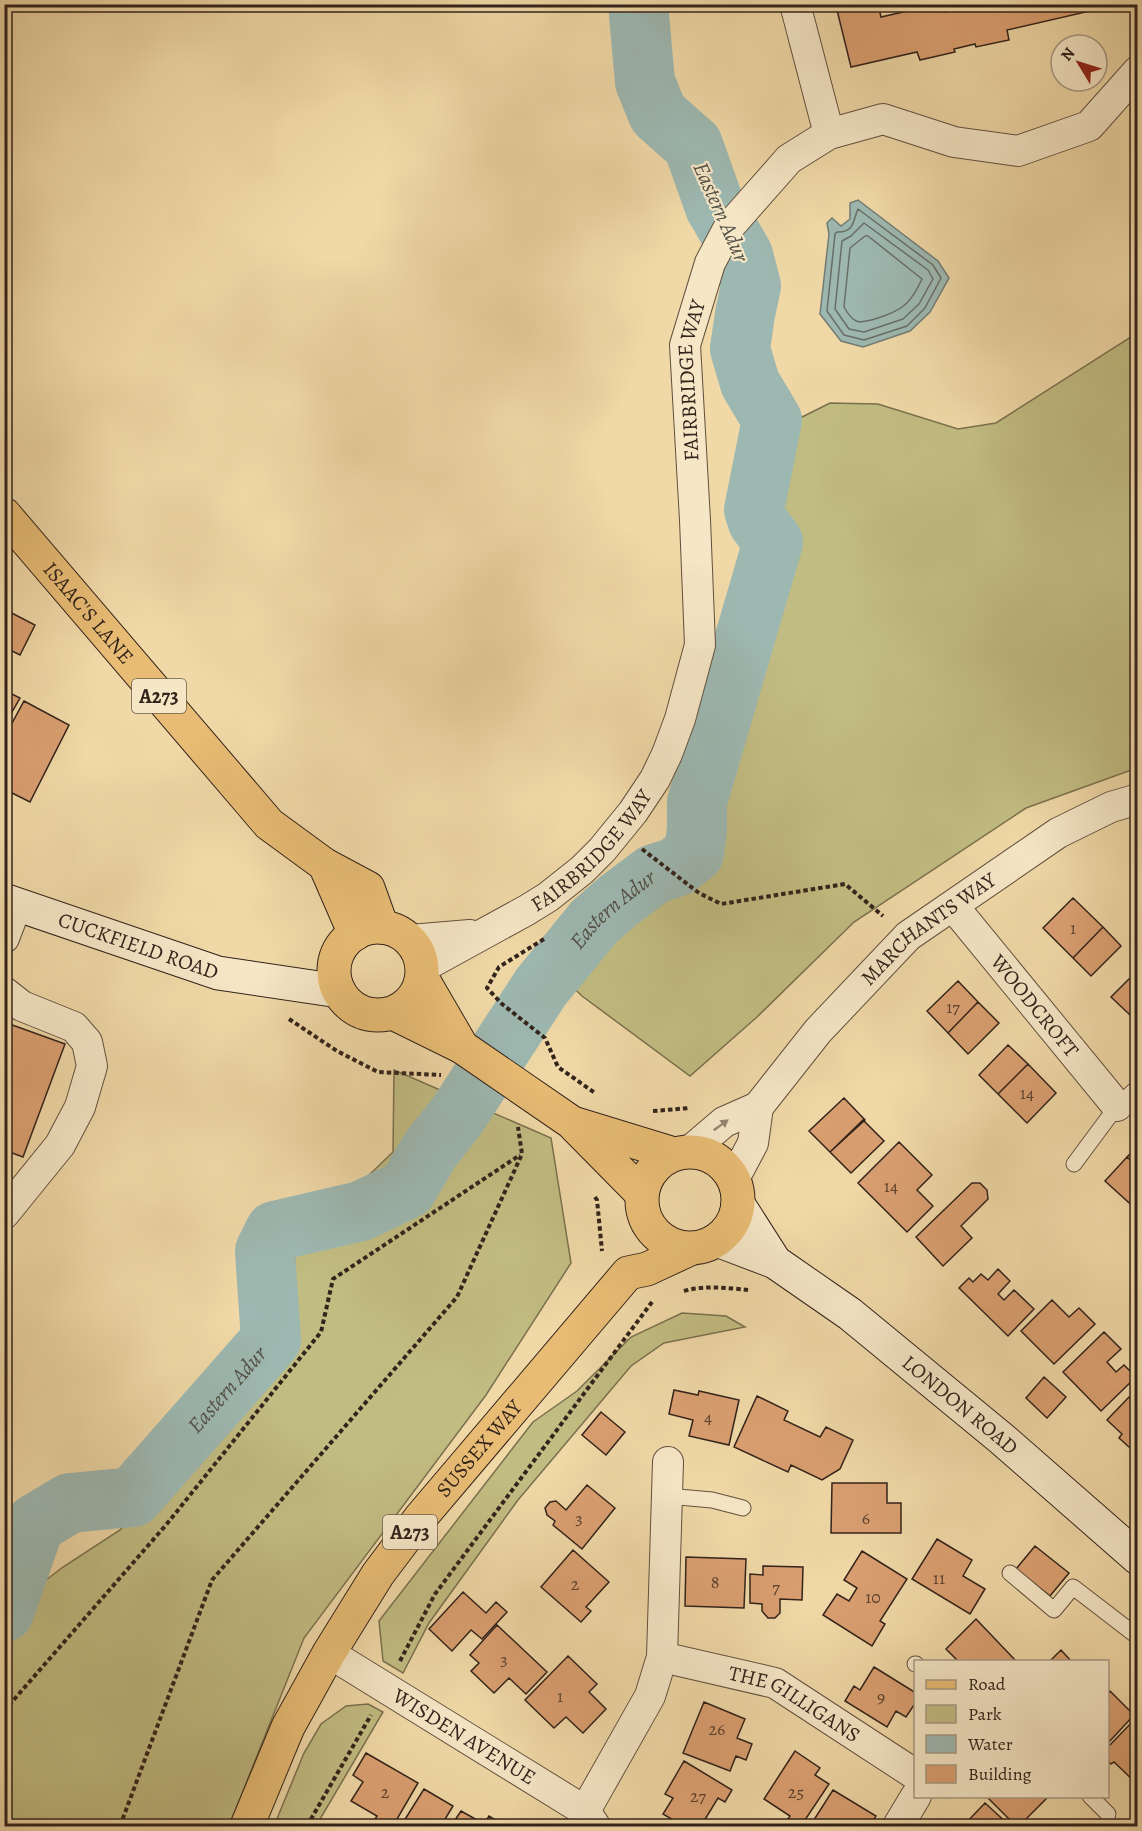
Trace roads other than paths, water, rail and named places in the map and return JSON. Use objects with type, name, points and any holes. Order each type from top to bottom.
[{"type":"main road","name":"ISAAC'S LANE","points":[[4,514],[269,824],[325,865],[368,888],[398,949]]},
{"type":"main road","name":"CUCKFIELD ROAD","points":[[11,902],[218,973],[274,983],[336,979]]},
{"type":"main road","points":[[345,941],[398,949],[417,993],[407,1005],[393,1013],[378,1016],[362,1013],[348,1004],[336,979],[338,953],[345,941]]},
{"type":"main road","name":"A273","points":[[398,949],[462,1047]]},
{"type":"main road","name":"A273","points":[[393,1013],[462,1047],[571,1122],[642,1194]]},
{"type":"main road","name":"A273","points":[[571,1122],[682,1153]]},
{"type":"main road","points":[[628,1273],[647,1269],[703,1245],[728,1231],[735,1218],[736,1192],[723,1164],[708,1155],[682,1153],[658,1163],[647,1177],[642,1194],[643,1213],[651,1229],[661,1239],[675,1246],[703,1245]]},
{"type":"main road","name":"LONDON ROAD","points":[[736,1192],[775,1262]]},
{"type":"main road","name":"SUSSEX WAY","points":[[247,1827],[288,1727],[329,1653],[378,1574],[421,1517],[628,1273],[629,1255],[651,1229]]},
{"type":"main road","name":"LONDON ROAD","points":[[703,1245],[775,1262],[859,1321],[1002,1439],[1137,1558]]},
{"type":"street","points":[[795,4],[829,134]]},
{"type":"street","name":"FAIRBRIDGE WAY","points":[[398,949],[482,933],[548,897],[602,850],[620,830],[655,779],[680,719],[700,645],[685,345],[710,263],[729,228],[789,159],[829,134],[883,119],[954,142],[1018,151],[1089,126],[1137,71]]},
{"type":"street","name":"MARCHANTS WAY","points":[[682,1153],[724,1122],[758,1107],[818,1031],[908,936],[1058,833],[1111,807],[1137,799]]},
{"type":"street","points":[[4,938],[11,902]]},
{"type":"street","name":"WOODCROFT","points":[[953,906],[1127,1097]]},
{"type":"street","points":[[4,992],[22,1006],[74,1027],[87,1042],[92,1066],[80,1107],[60,1145],[4,1214]]},
{"type":"street","points":[[736,1192],[753,1143],[758,1107]]},
{"type":"street","points":[[590,1819],[650,1696],[662,1657],[668,1462]]},
{"type":"street","name":"WISDEN AVENUE","points":[[329,1653],[590,1819]]},
{"type":"street","name":"THE GILLIGANS","points":[[662,1657],[775,1683],[914,1774]]},
{"type":"street","points":[[898,1827],[915,1798]]},
{"type":"lane","points":[[1074,1164],[1127,1097]]},
{"type":"lane","points":[[667,1496],[712,1500],[743,1508]]},
{"type":"lane","points":[[1010,1573],[1054,1610],[1073,1587],[1137,1637]]},
{"type":"lane","points":[[1091,1798],[1108,1814]]},
{"type":"water","points":[[858,200],[938,261],[949,278],[930,312],[910,331],[863,347],[841,341],[820,314],[829,234],[827,223],[832,218],[841,226],[850,219],[850,203]]},
{"type":"waterway","name":"Eastern Adur","points":[[4,1612],[35,1524],[70,1503],[133,1497],[271,1340],[265,1251],[275,1231],[361,1211],[407,1189],[430,1150],[457,1116],[541,987],[594,922],[654,874],[676,867],[694,853],[697,802],[773,542],[758,522],[754,510],[772,420],[750,383],[740,349],[751,286],[743,255],[715,207],[693,145],[658,114],[645,82],[638,4]]}]
